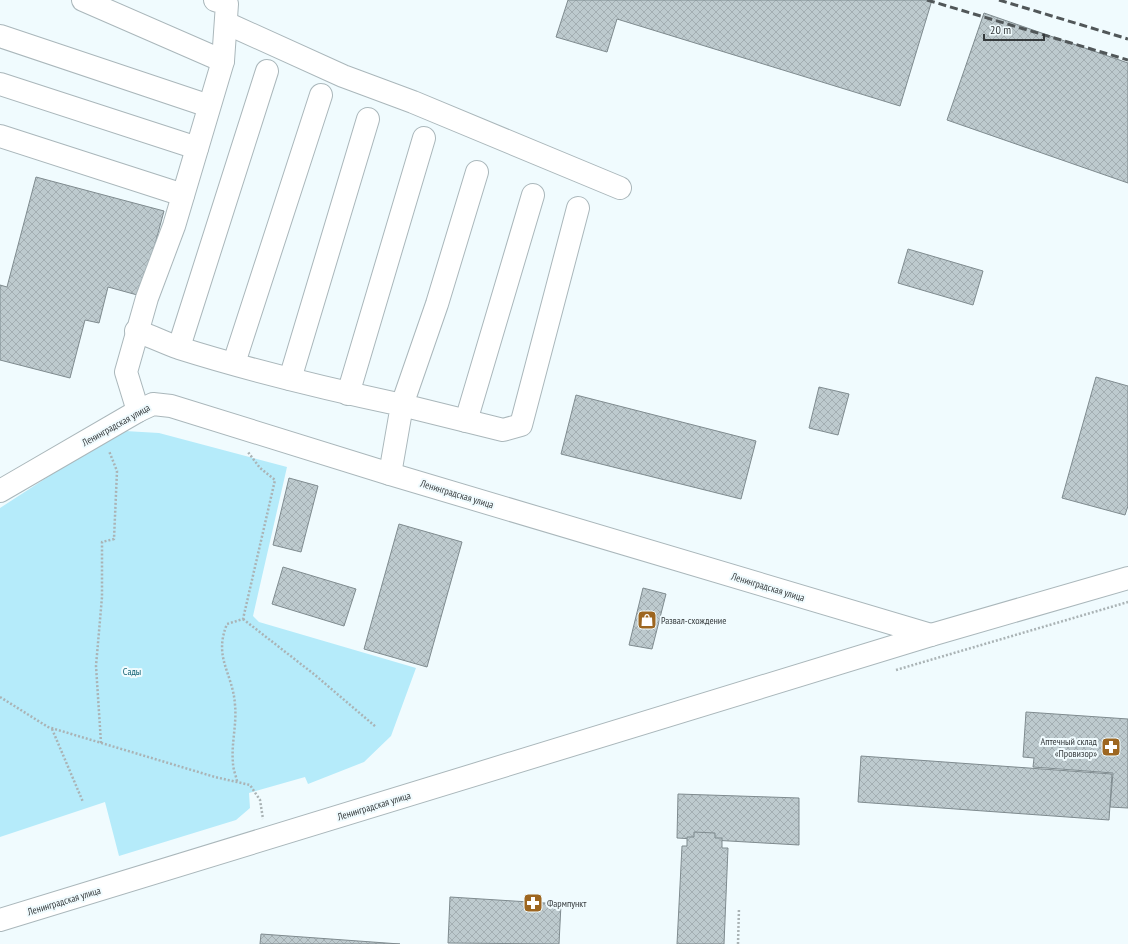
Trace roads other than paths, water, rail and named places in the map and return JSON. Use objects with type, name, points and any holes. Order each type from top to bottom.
[{"type":"street","points":[[83,0],[223,61]]},
{"type":"street","points":[[138,411],[126,372],[136,331],[184,195],[223,61],[227,4],[215,0]]},
{"type":"street","points":[[226,23],[343,76],[413,102],[620,188]]},
{"type":"street","points":[[0,36],[209,106]]},
{"type":"street","points":[[179,347],[267,72]]},
{"type":"street","points":[[0,84],[197,148]]},
{"type":"street","points":[[234,363],[321,95]]},
{"type":"street","points":[[290,379],[368,119]]},
{"type":"street","points":[[0,136],[184,195]]},
{"type":"street","points":[[348,394],[424,138]]},
{"type":"street","points":[[390,474],[402,405],[437,304],[477,172]]},
{"type":"street","points":[[466,421],[533,195]]},
{"type":"street","points":[[136,331],[179,347],[348,394],[402,405],[503,430],[521,426],[578,208]]},
{"type":"street","name":"Ленинградская улица","points":[[0,491],[138,411],[153,404],[171,406],[390,474],[931,636]]},
{"type":"street","name":"Ленинградская улица","points":[[0,920],[931,636],[1128,578]]},
{"type":"railway","points":[[927,0],[1128,60]]},
{"type":"railway","points":[[999,0],[1128,39]]},
{"type":"place","name":"Развал-схождение","points":[[647,620]]},
{"type":"place","name":"Аптечный склад «Провизор»","points":[[1111,747]]},
{"type":"place","name":"Фармпункт","points":[[533,903]]},
{"type":"park label","name":"Сады","points":[[132,671]]}]
